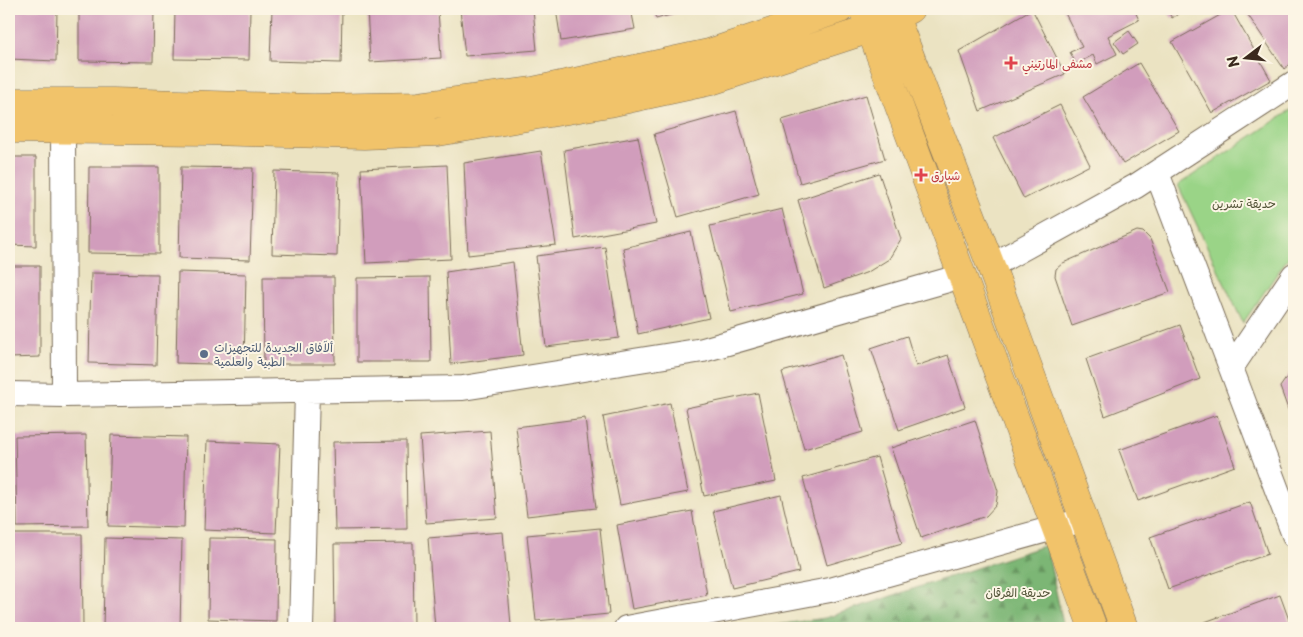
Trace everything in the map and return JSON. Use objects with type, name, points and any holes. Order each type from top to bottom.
[{"type":"main road","points":[[9,102],[114,102],[313,108],[419,106],[533,91],[709,53],[840,9]]},
{"type":"main road","points":[[9,129],[63,128],[364,135],[438,132],[609,104],[711,81],[866,19],[899,11],[1124,628]]},
{"type":"main road","points":[[866,19],[1093,628]]},
{"type":"street","points":[[991,266],[1136,186],[1294,84]]},
{"type":"street","points":[[63,128],[64,395]]},
{"type":"street","points":[[1157,173],[1294,535]]},
{"type":"street","points":[[1231,368],[1294,275]]},
{"type":"street","points":[[9,394],[64,395],[463,388],[703,350],[962,276]]},
{"type":"street","points":[[302,628],[307,391]]},
{"type":"street","points":[[626,628],[830,590],[1084,519]]},
{"type":"green space","name":"حديقة تشرين","points":[[1294,108],[1294,249],[1243,323],[1178,185]]},
{"type":"green space","name":"حديقة الفرقان","points":[[1046,545],[1064,628],[755,628],[825,618]]},
{"type":"building","points":[[9,9],[57,9],[56,61],[9,59]]},
{"type":"building","points":[[79,9],[154,9],[153,62],[79,61]]},
{"type":"building","points":[[175,9],[250,9],[249,60],[174,59]]},
{"type":"building","points":[[272,9],[342,9],[341,63],[270,61]]},
{"type":"building","points":[[367,9],[438,9],[441,58],[370,62]]},
{"type":"building","points":[[460,9],[533,9],[537,50],[465,56]]},
{"type":"building","points":[[556,9],[631,9],[635,29],[561,41]]},
{"type":"building","points":[[653,9],[692,9],[656,19]]},
{"type":"building","name":"مشفى المارتيني","points":[[1032,9],[1065,74],[980,111],[959,51]]},
{"type":"building","points":[[1063,9],[1134,9],[1139,20],[1108,36],[1117,54],[1097,64],[1093,55],[1076,64],[1070,52],[1082,47]]},
{"type":"building","points":[[1166,9],[1187,9],[1172,18]]},
{"type":"building","points":[[1231,9],[1271,80],[1212,113],[1172,42]]},
{"type":"building","points":[[1244,9],[1294,9],[1294,61],[1284,69]]},
{"type":"building","points":[[1129,31],[1138,44],[1123,54],[1114,42]]},
{"type":"building","points":[[1139,63],[1179,131],[1123,164],[1083,97]]},
{"type":"building","points":[[866,95],[885,159],[800,183],[782,120]]},
{"type":"building","points":[[1060,105],[1090,165],[1024,199],[993,138]]},
{"type":"building","points":[[736,111],[759,194],[678,217],[654,134]]},
{"type":"building","points":[[638,137],[656,224],[575,239],[564,150]]},
{"type":"building","points":[[541,151],[556,245],[468,255],[464,163]]},
{"type":"building","points":[[9,157],[36,157],[36,246],[9,245]]},
{"type":"building","points":[[447,165],[451,259],[366,263],[361,169]]},
{"type":"building","points":[[89,167],[159,167],[159,254],[88,253]]},
{"type":"building","points":[[181,167],[253,168],[250,260],[179,258]]},
{"type":"building","points":[[274,171],[339,173],[337,256],[272,254]]},
{"type":"building","points":[[879,173],[901,239],[889,259],[868,272],[824,288],[798,200]]},
{"type":"building","points":[[782,209],[803,294],[731,312],[710,226]]},
{"type":"building","points":[[1137,231],[1143,232],[1150,239],[1170,292],[1072,326],[1055,276],[1056,269],[1063,263]]},
{"type":"building","points":[[691,232],[709,318],[638,334],[623,248]]},
{"type":"building","points":[[605,247],[619,338],[546,347],[536,256]]},
{"type":"building","points":[[513,262],[523,355],[451,364],[446,272]]},
{"type":"building","points":[[9,266],[40,266],[40,357],[9,358]]},
{"type":"building","points":[[178,272],[246,274],[244,365],[176,363]]},
{"type":"building","points":[[91,273],[158,274],[156,365],[89,363]]},
{"type":"building","points":[[263,277],[334,277],[335,364],[264,364]]},
{"type":"building","points":[[430,277],[431,362],[357,362],[357,278]]},
{"type":"building","points":[[1180,325],[1200,379],[1105,416],[1086,359]]},
{"type":"building","points":[[907,336],[916,366],[948,355],[965,407],[899,430],[871,348]]},
{"type":"building","points":[[841,355],[863,432],[804,449],[782,372]]},
{"type":"building","points":[[1294,367],[1294,426],[1280,387]]},
{"type":"building","points":[[758,393],[776,481],[704,496],[686,408]]},
{"type":"building","points":[[670,403],[688,492],[620,505],[603,417]]},
{"type":"building","points":[[1217,415],[1235,466],[1138,501],[1119,450]]},
{"type":"building","points":[[585,418],[596,508],[527,516],[516,427]]},
{"type":"building","points":[[975,420],[998,491],[996,505],[986,516],[921,538],[891,448]]},
{"type":"building","points":[[490,431],[497,518],[426,523],[420,436]]},
{"type":"building","points":[[86,435],[88,526],[17,527],[15,436]]},
{"type":"building","points":[[111,435],[186,437],[184,528],[108,526]]},
{"type":"building","points":[[207,441],[280,444],[276,533],[204,530]]},
{"type":"building","points":[[406,441],[407,529],[335,530],[333,442]]},
{"type":"building","points":[[877,457],[902,543],[827,565],[803,478]]},
{"type":"building","points":[[781,495],[799,572],[732,588],[713,511]]},
{"type":"building","points":[[1250,502],[1268,554],[1168,589],[1150,537]]},
{"type":"building","points":[[692,511],[707,595],[632,609],[617,525]]},
{"type":"building","points":[[600,528],[609,614],[536,621],[527,535]]},
{"type":"building","points":[[503,532],[511,625],[435,628],[428,538]]},
{"type":"building","points":[[9,534],[82,534],[83,628],[9,628]]},
{"type":"building","points":[[105,538],[182,540],[180,628],[103,628]]},
{"type":"building","points":[[209,538],[277,539],[276,621],[208,619]]},
{"type":"building","points":[[413,543],[414,628],[335,628],[334,544]]},
{"type":"building","points":[[1280,595],[1292,628],[1188,628]]},
{"type":"place","name":"مشفى المارتيني","points":[[1011,63]]},
{"type":"place","name":"شبارق","points":[[921,175]]},
{"type":"place","name":"ألآفاق الجديدة للتجهيزات الطبية والعلمية","points":[[204,354]]}]
